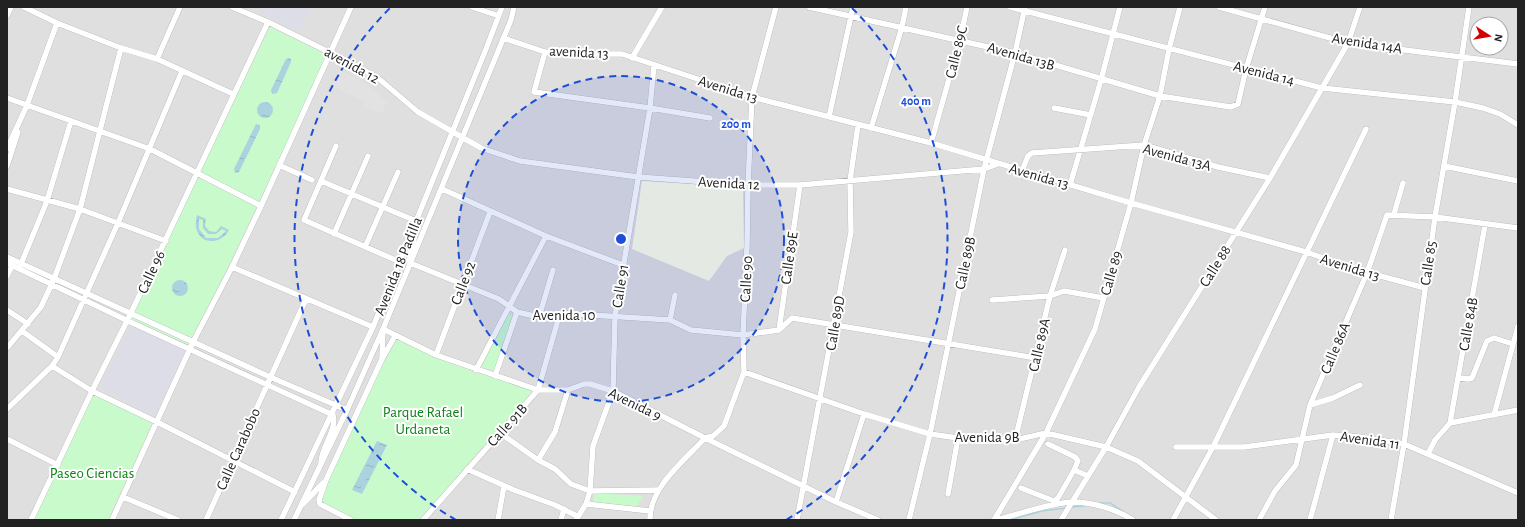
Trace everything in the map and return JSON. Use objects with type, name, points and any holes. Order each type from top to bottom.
[{"type":"street","points":[[7,15],[11,7]]},
{"type":"street","points":[[24,7],[57,23],[121,48],[157,59],[233,94]]},
{"type":"street","points":[[157,59],[180,7]]},
{"type":"street","name":"avenida 12","points":[[232,7],[268,22],[378,78],[418,112],[463,137]]},
{"type":"street","points":[[112,520],[193,342],[232,267],[261,206],[351,7]]},
{"type":"street","points":[[472,7],[500,16]]},
{"type":"street","name":"Avenida 18 Padilla","points":[[281,520],[337,407],[373,327],[500,16],[502,7]]},
{"type":"street","name":"Avenida 18 Padilla","points":[[294,520],[321,466],[383,329],[511,20],[514,7]]},
{"type":"street","points":[[511,20],[518,7]]},
{"type":"street","points":[[632,58],[662,7]]},
{"type":"street","name":"Calle 90","points":[[650,520],[650,511],[657,490],[705,438],[713,436],[724,426],[744,372],[743,334],[752,97],[776,7]]},
{"type":"street","name":"Avenida 13B","points":[[809,7],[1015,53],[1101,80],[1160,96],[1231,107],[1238,104],[1246,69]]},
{"type":"street","points":[[829,117],[853,7]]},
{"type":"street","points":[[871,128],[902,27],[906,7]]},
{"type":"street","name":"Calle 89C","points":[[931,143],[960,40],[967,7]]},
{"type":"street","name":"Avenida 14","points":[[1010,7],[1025,9],[1169,49],[1322,88],[1455,102],[1483,108],[1500,114],[1518,125]]},
{"type":"street","points":[[1070,185],[1082,149],[1120,7]]},
{"type":"street","name":"Calle 89","points":[[994,520],[1046,434],[1095,329],[1130,203],[1144,145],[1160,96],[1169,49],[1180,7]]},
{"type":"street","name":"Avenida 14A","points":[[1219,7],[1348,43],[1518,64]]},
{"type":"street","points":[[1246,69],[1266,7]]},
{"type":"street","name":"Calle 88","points":[[1061,520],[1106,447],[1139,387],[1270,178],[1348,43],[1360,7]]},
{"type":"street","name":"Calle 85","points":[[1391,520],[1404,444],[1435,217],[1455,102],[1469,7]]},
{"type":"street","name":"Calle 89B","points":[[909,520],[930,434],[984,169],[988,160],[1025,9]]},
{"type":"street","name":"Calle 96","points":[[31,520],[126,320],[131,313],[166,241],[233,94],[268,22]]},
{"type":"street","points":[[7,166],[27,105],[57,23]]},
{"type":"street","name":"avenida 13","points":[[503,38],[545,52],[567,54],[612,53],[654,65]]},
{"type":"street","points":[[7,348],[41,307],[53,282],[80,209],[121,48]]},
{"type":"street","points":[[545,52],[534,90],[536,94],[650,108],[710,118]]},
{"type":"street","name":"Avenida 13","points":[[654,65],[752,97],[931,143],[1130,203],[1306,252],[1367,273],[1425,288]]},
{"type":"street","name":"Calle 91","points":[[576,518],[586,504],[590,491],[593,446],[613,391],[616,316],[623,265],[650,108],[654,65]]},
{"type":"street","points":[[7,409],[52,366],[58,357],[118,223],[182,71]]},
{"type":"street","points":[[7,98],[150,149],[197,175],[261,206]]},
{"type":"street","points":[[7,148],[27,105]]},
{"type":"street","points":[[1054,108],[1091,115]]},
{"type":"street","points":[[22,264],[47,201],[71,121]]},
{"type":"street","name":"Calle 89D","points":[[797,520],[835,324],[851,232],[850,181],[858,125]]},
{"type":"street","points":[[1173,520],[1213,447],[1366,129]]},
{"type":"street","name":"Avenida 12","points":[[463,137],[481,148],[520,161],[638,176],[748,185],[800,185],[850,181],[984,169],[998,164]]},
{"type":"street","name":"Avenida 13A","points":[[1022,171],[1028,156],[1032,153],[1144,145],[1218,167],[1270,178]]},
{"type":"street","points":[[336,146],[304,220],[400,262]]},
{"type":"street","points":[[334,234],[368,156]]},
{"type":"street","points":[[279,165],[312,180]]},
{"type":"street","points":[[1444,166],[1518,181]]},
{"type":"street","points":[[365,247],[398,172]]},
{"type":"street","points":[[321,181],[416,221],[417,233],[409,256],[410,263]]},
{"type":"street","points":[[1403,184],[1394,214],[1435,217],[1485,225],[1518,228]]},
{"type":"street","name":"Calle 89E","points":[[779,330],[800,185]]},
{"type":"street","points":[[7,189],[80,209],[166,241]]},
{"type":"street","points":[[442,189],[546,236],[623,265]]},
{"type":"street","name":"Calle 92","points":[[436,355],[490,212]]},
{"type":"street","name":"Calle 86A","points":[[1259,520],[1275,491],[1296,465],[1310,406],[1367,273],[1386,216],[1394,214]]},
{"type":"street","name":"Calle 84B","points":[[1450,424],[1485,225]]},
{"type":"street","points":[[476,370],[546,236]]},
{"type":"street","name":"Calle 89A","points":[[1015,440],[1050,296],[1065,250]]},
{"type":"street","points":[[7,257],[83,299],[126,320],[333,415],[335,423],[321,454],[321,466]]},
{"type":"street","name":"Avenida 10","points":[[410,263],[463,283],[509,305],[517,312],[539,317],[551,317],[560,312],[670,320],[692,330],[743,334],[779,330]]},
{"type":"street","points":[[7,276],[10,264],[53,282],[86,293],[270,377],[347,410]]},
{"type":"street","points":[[232,267],[373,327]]},
{"type":"street","points":[[539,317],[553,270]]},
{"type":"street","points":[[992,300],[1050,296],[1064,291],[1104,298]]},
{"type":"street","points":[[670,320],[675,295]]},
{"type":"street","name":"Calle Carabobo","points":[[206,520],[306,299]]},
{"type":"street","points":[[7,310],[28,324]]},
{"type":"street","points":[[495,376],[517,312]]},
{"type":"street","name":"Calle 91B","points":[[423,520],[538,390],[560,312]]},
{"type":"street","points":[[779,330],[792,318],[1036,358]]},
{"type":"street","points":[[1494,415],[1518,326]]},
{"type":"street","points":[[382,359],[383,329]]},
{"type":"street","name":"Avenida 9","points":[[383,329],[436,355],[476,370],[538,390],[568,390],[584,384],[590,384],[613,391],[836,502],[878,520]]},
{"type":"street","points":[[22,331],[58,357]]},
{"type":"street","points":[[351,520],[320,504],[319,500],[326,480],[382,359],[395,336]]},
{"type":"street","points":[[1458,378],[1468,380],[1472,378],[1490,339],[1494,338],[1513,344]]},
{"type":"street","points":[[1512,350],[1518,351]]},
{"type":"street","points":[[52,366],[92,391],[234,460],[295,492]]},
{"type":"street","name":"Avenida 9B","points":[[744,372],[864,414],[930,434],[958,438],[1015,440],[1046,434],[1106,447],[1138,461],[1216,520]]},
{"type":"street","points":[[1310,406],[1333,398],[1360,385]]},
{"type":"street","points":[[538,460],[555,432],[568,390]]},
{"type":"street","points":[[1428,454],[1434,440],[1450,424],[1518,410]]},
{"type":"street","points":[[836,502],[864,414]]},
{"type":"street","points":[[500,433],[538,460],[555,469],[568,482],[590,491],[657,490]]},
{"type":"street","points":[[1310,520],[1333,435]]},
{"type":"street","name":"Avenida 11","points":[[1176,447],[1258,446],[1302,438],[1333,435],[1359,437],[1404,444],[1518,493]]},
{"type":"street","points":[[948,494],[958,438]]},
{"type":"street","points":[[7,439],[58,465]]},
{"type":"street","points":[[1021,488],[1055,500],[1074,470],[1077,459],[1048,444]]},
{"type":"street","points":[[467,469],[504,486],[564,509],[576,518]]},
{"type":"street","points":[[1074,470],[1088,476]]},
{"type":"street","points":[[299,509],[326,480]]},
{"type":"street","points":[[498,520],[504,486]]},
{"type":"street","points":[[123,497],[178,520]]},
{"type":"street","points":[[997,520],[1072,502],[1105,507],[1133,520]]},
{"type":"street","points":[[586,504],[650,511]]},
{"type":"street","points":[[561,520],[564,509]]},
{"type":"shaded area","points":[[7,7],[1518,7],[1518,520],[7,520]]},
{"type":"shaded area","points":[[250,7],[311,7],[300,32]]},
{"type":"shaded area","points":[[339,69],[372,88],[387,102],[382,114],[362,106],[363,101],[332,86]]},
{"type":"shaded area","points":[[642,181],[743,187],[744,248],[727,256],[709,281],[632,249]]},
{"type":"shaded area","points":[[130,325],[185,351],[156,417],[100,388]]},
{"type":"green space","points":[[270,27],[328,55],[191,346],[129,318]]},
{"type":"green space","points":[[509,313],[514,317],[495,371],[481,367]]},
{"type":"green space","name":"Parque Rafael Urdaneta","points":[[399,338],[474,372],[537,387],[464,468],[422,520],[352,520],[321,505],[319,497],[392,344]]},
{"type":"green space","name":"Paseo Ciencias","points":[[92,391],[154,420],[108,520],[32,520]]},
{"type":"green space","points":[[595,493],[643,496],[635,509],[593,501]]},
{"type":"water","points":[[286,59],[291,59],[291,62],[277,93],[272,94],[271,90]]},
{"type":"water","points":[[265,102],[271,104],[273,110],[271,116],[265,118],[259,116],[257,110],[259,104]]},
{"type":"water","points":[[256,124],[260,125],[260,129],[239,172],[235,173],[234,169]]},
{"type":"water","points":[[197,215],[206,219],[205,226],[209,231],[216,232],[221,226],[229,230],[225,236],[219,240],[205,240],[196,229]],"holes":[[[199,219],[203,220],[203,228],[208,234],[216,234],[222,229],[226,231],[218,238],[206,238],[199,229]]]},
{"type":"water","points":[[180,280],[186,282],[188,288],[186,294],[180,296],[174,294],[172,288],[174,282]]},
{"type":"water","points":[[377,441],[387,445],[362,494],[352,490]]},
{"type":"waterway","points":[[1100,503],[1110,503],[1124,512]]},
{"type":"waterway","points":[[1071,507],[1085,506]]},
{"type":"waterway","points":[[1010,520],[1042,511],[1067,508]]}]
